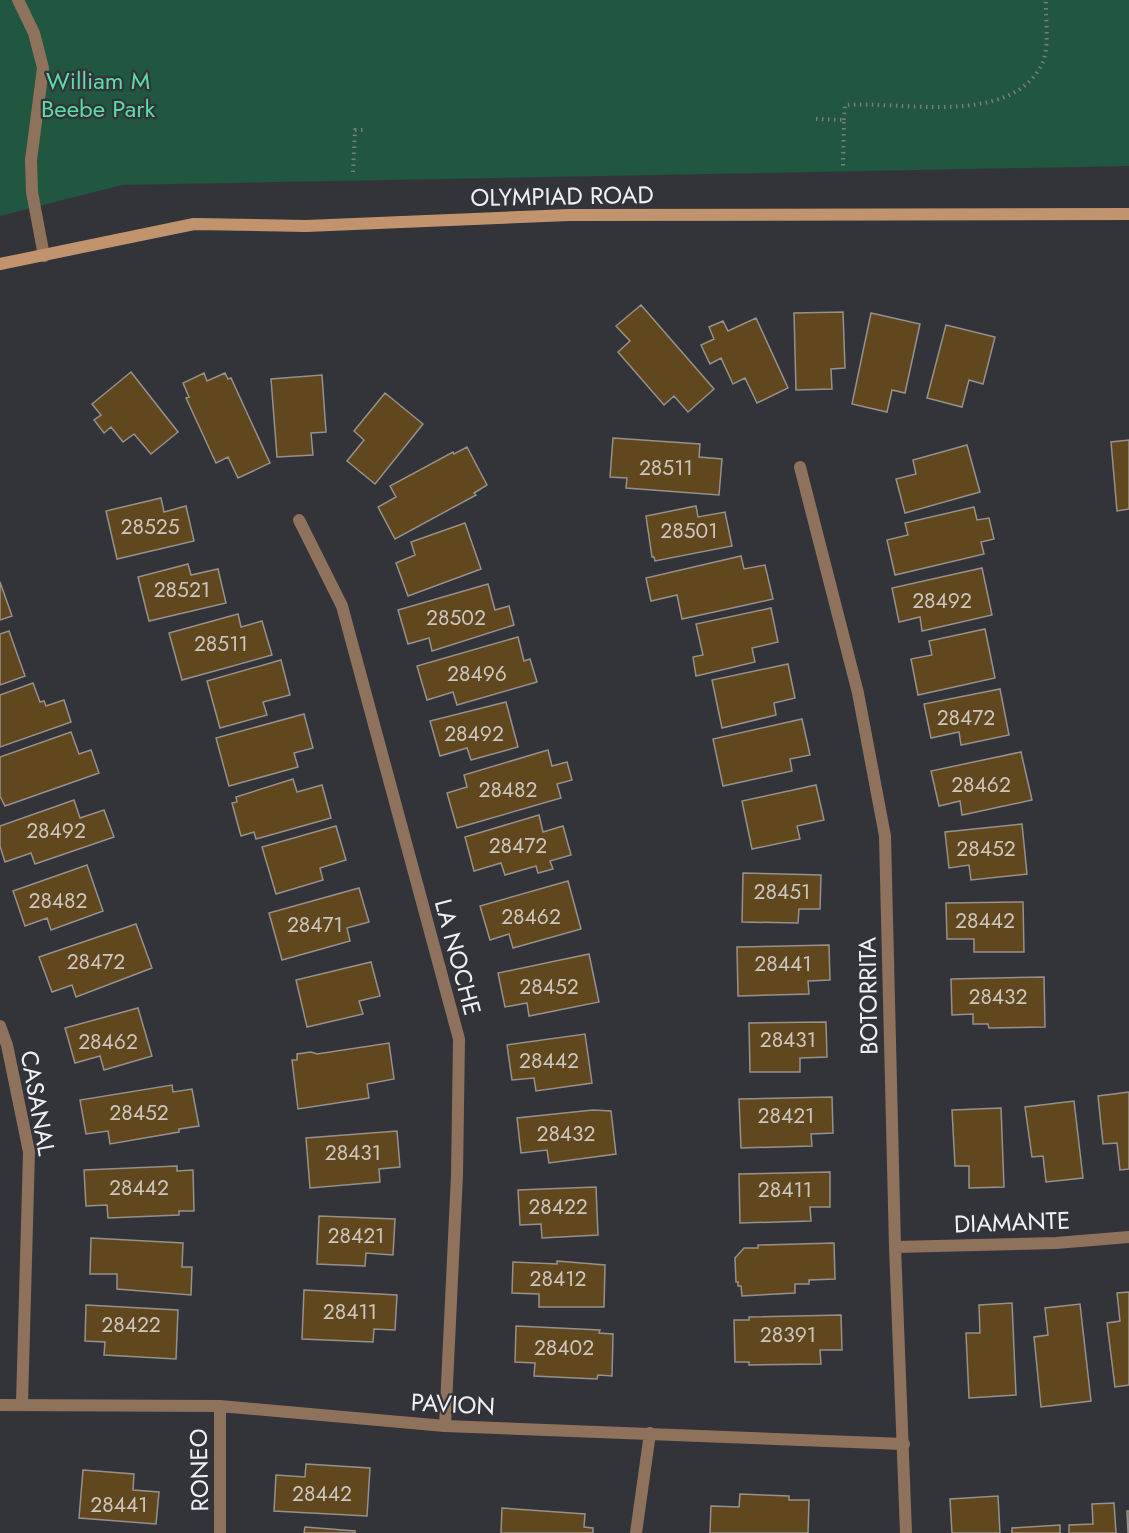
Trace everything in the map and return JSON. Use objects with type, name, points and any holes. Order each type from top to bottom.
[{"type":"main road","name":"OLYMPIAD ROAD","points":[[0,264],[194,224],[306,226],[569,215],[1129,214]]},
{"type":"street","points":[[18,0],[34,33],[44,68],[31,160],[32,192],[44,256]]},
{"type":"street","name":"BOTORRITA","points":[[800,467],[858,693],[885,836],[895,1247],[906,1533]]},
{"type":"street","name":"LA NOCHE","points":[[299,520],[342,606],[459,1040],[458,1175],[445,1426]]},
{"type":"street","name":"CASANAL","points":[[0,1026],[7,1045],[29,1152],[22,1403]]},
{"type":"street","name":"DIAMANTE","points":[[895,1247],[1056,1243],[1129,1237]]},
{"type":"street","name":"PAVION","points":[[0,1405],[22,1403],[220,1406],[445,1426],[904,1444]]},
{"type":"street","name":"RONEO","points":[[220,1406],[220,1533]]},
{"type":"street","points":[[636,1533],[650,1433]]},
{"type":"path","points":[[843,166],[845,105],[955,107],[992,102],[1016,92],[1041,68],[1046,52],[1046,0]]},
{"type":"path","points":[[816,119],[844,120]]},
{"type":"path","points":[[353,172],[355,130],[364,130]]},
{"type":"green space","name":"William M Beebe Park","points":[[0,0],[1129,0],[1129,166],[122,185],[0,216]]},
{"type":"building","points":[[641,305],[714,389],[688,412],[674,396],[664,405],[618,352],[630,341],[616,326]]},
{"type":"building","points":[[843,312],[845,368],[831,369],[832,389],[796,390],[794,313]]},
{"type":"building","points":[[871,313],[920,324],[905,393],[892,390],[887,412],[852,404]]},
{"type":"building","points":[[756,318],[788,388],[757,403],[745,378],[733,384],[721,358],[710,364],[701,345],[714,339],[709,327],[723,321],[728,331]]},
{"type":"building","points":[[946,325],[995,337],[983,384],[969,380],[962,407],[927,398]]},
{"type":"building","points":[[131,372],[178,432],[151,454],[134,434],[123,442],[111,427],[104,433],[94,420],[101,415],[92,404]]},
{"type":"building","points":[[204,373],[207,381],[225,373],[228,379],[231,378],[270,463],[238,478],[228,457],[216,463],[186,398],[189,397],[183,383]]},
{"type":"building","points":[[322,375],[326,432],[311,433],[313,455],[277,457],[271,379]]},
{"type":"building","points":[[385,393],[423,424],[375,484],[347,461],[364,440],[354,431]]},
{"type":"building","points":[[613,438],[700,444],[699,457],[722,459],[719,495],[626,488],[627,478],[610,477]]},
{"type":"building","points":[[1129,440],[1129,509],[1117,511],[1111,442]]},
{"type":"building","points":[[967,445],[980,492],[905,513],[896,479],[916,474],[913,460]]},
{"type":"building","points":[[467,447],[487,485],[474,493],[476,495],[395,539],[378,507],[396,497],[390,486],[453,452],[454,454]]},
{"type":"building","points":[[161,498],[164,512],[186,506],[194,541],[117,559],[106,511]]},
{"type":"building","points":[[696,506],[698,517],[725,512],[732,546],[655,561],[652,557],[646,516]]},
{"type":"building","points":[[974,507],[977,520],[989,518],[994,539],[981,542],[984,554],[895,575],[887,540],[908,535],[905,523]]},
{"type":"building","points":[[465,523],[481,569],[408,596],[396,563],[415,555],[411,542]]},
{"type":"building","points":[[741,556],[744,569],[765,565],[773,599],[682,619],[677,595],[651,601],[646,578]]},
{"type":"building","points":[[188,564],[191,575],[218,569],[226,603],[149,621],[138,577]]},
{"type":"building","points":[[982,568],[992,615],[922,631],[920,617],[899,622],[892,588]]},
{"type":"building","points":[[0,582],[12,616],[0,620]]},
{"type":"building","points":[[488,584],[495,610],[509,606],[514,625],[432,651],[429,638],[408,644],[398,610]]},
{"type":"building","points":[[771,608],[778,642],[752,648],[755,662],[696,676],[693,657],[703,655],[696,624]]},
{"type":"building","points":[[238,614],[241,627],[262,621],[272,655],[182,680],[169,633]]},
{"type":"building","points":[[985,629],[995,678],[918,695],[911,659],[932,655],[929,641]]},
{"type":"building","points":[[9,631],[25,676],[0,685],[0,634]]},
{"type":"building","points":[[518,637],[524,661],[530,659],[537,682],[457,705],[453,692],[427,700],[417,666]]},
{"type":"building","points":[[281,660],[290,695],[263,702],[267,715],[220,728],[207,681]]},
{"type":"building","points":[[788,664],[795,698],[774,703],[776,715],[722,728],[712,680]]},
{"type":"building","points":[[33,683],[40,702],[44,701],[46,706],[64,700],[71,722],[0,747],[0,695]]},
{"type":"building","points":[[1000,689],[1009,735],[961,745],[959,732],[931,738],[924,704]]},
{"type":"building","points":[[506,702],[518,747],[471,760],[467,748],[440,756],[430,721]]},
{"type":"building","points":[[304,714],[313,748],[294,753],[298,767],[229,786],[216,738]]},
{"type":"building","points":[[802,719],[810,755],[790,759],[792,771],[723,786],[713,739]]},
{"type":"building","points":[[71,732],[79,754],[91,750],[99,773],[5,806],[0,796],[0,757]]},
{"type":"building","points":[[548,750],[552,766],[567,762],[572,780],[557,784],[561,798],[457,828],[447,793],[467,787],[464,775]]},
{"type":"building","points":[[1021,752],[1032,800],[962,815],[960,801],[939,806],[931,771]]},
{"type":"building","points":[[293,779],[297,792],[322,785],[331,818],[256,839],[254,832],[241,836],[232,803],[237,802],[236,797]]},
{"type":"building","points":[[816,785],[824,820],[797,826],[800,839],[752,849],[742,801]]},
{"type":"building","points":[[74,800],[80,818],[104,810],[114,837],[35,864],[31,853],[5,862],[0,846],[0,826]]},
{"type":"building","points":[[539,815],[543,832],[563,826],[571,855],[550,861],[553,869],[538,873],[536,866],[505,875],[501,863],[474,871],[465,837]]},
{"type":"building","points":[[1022,824],[1027,874],[971,880],[969,865],[949,868],[945,832]]},
{"type":"building","points":[[336,826],[346,860],[320,868],[323,880],[276,894],[262,847]]},
{"type":"building","points":[[87,865],[103,911],[51,930],[47,918],[25,926],[13,891]]},
{"type":"building","points":[[743,873],[821,875],[820,909],[799,909],[798,923],[742,922]]},
{"type":"building","points":[[568,881],[581,929],[513,948],[509,934],[490,940],[480,906]]},
{"type":"building","points":[[359,888],[369,922],[347,928],[350,941],[282,960],[269,913]]},
{"type":"building","points":[[1023,902],[1024,952],[974,952],[974,939],[947,939],[946,903]]},
{"type":"building","points":[[136,924],[152,968],[76,997],[72,985],[52,992],[39,957]]},
{"type":"building","points":[[829,945],[830,980],[808,981],[809,994],[738,996],[737,947]]},
{"type":"building","points":[[589,954],[599,1002],[529,1016],[527,1003],[505,1007],[498,973]]},
{"type":"building","points":[[371,962],[380,996],[359,1001],[363,1014],[307,1027],[296,980]]},
{"type":"building","points":[[1044,977],[1045,1027],[989,1028],[988,1024],[973,1024],[973,1014],[952,1015],[951,979]]},
{"type":"building","points":[[138,1008],[152,1056],[104,1070],[100,1056],[75,1063],[65,1028]]},
{"type":"building","points":[[826,1022],[827,1057],[800,1058],[800,1072],[750,1072],[749,1023]]},
{"type":"building","points":[[585,1034],[592,1083],[536,1091],[534,1078],[512,1080],[507,1045]]},
{"type":"building","points":[[389,1043],[394,1079],[367,1084],[369,1098],[298,1109],[292,1060],[297,1060],[297,1054],[311,1052],[317,1054]]},
{"type":"building","points":[[172,1085],[173,1092],[192,1089],[199,1126],[179,1129],[179,1132],[110,1144],[108,1131],[86,1134],[80,1100]]},
{"type":"building","points":[[1129,1092],[1129,1169],[1120,1170],[1117,1143],[1103,1144],[1098,1096]]},
{"type":"building","points":[[832,1097],[833,1133],[811,1134],[812,1146],[741,1148],[739,1099]]},
{"type":"building","points":[[1074,1101],[1083,1178],[1046,1182],[1043,1156],[1032,1157],[1025,1107]]},
{"type":"building","points":[[1001,1108],[1004,1187],[969,1188],[969,1166],[955,1166],[952,1110]]},
{"type":"building","points":[[593,1110],[611,1111],[616,1154],[549,1163],[547,1150],[521,1153],[517,1118]]},
{"type":"building","points":[[397,1131],[400,1167],[379,1169],[380,1182],[310,1188],[306,1138]]},
{"type":"building","points":[[177,1166],[177,1171],[193,1170],[194,1211],[179,1211],[179,1215],[108,1218],[107,1205],[86,1206],[84,1170]]},
{"type":"building","points":[[830,1172],[830,1207],[810,1207],[811,1221],[740,1223],[739,1174]]},
{"type":"building","points":[[596,1187],[598,1235],[542,1238],[541,1224],[520,1225],[518,1190]]},
{"type":"building","points":[[319,1216],[395,1219],[393,1255],[366,1253],[365,1266],[317,1264]]},
{"type":"building","points":[[91,1238],[183,1243],[182,1267],[192,1267],[191,1295],[117,1289],[117,1274],[90,1274]]},
{"type":"building","points":[[834,1243],[835,1279],[809,1280],[809,1284],[795,1284],[795,1293],[742,1296],[741,1286],[738,1286],[736,1282],[735,1258],[744,1248],[758,1248],[758,1245]]},
{"type":"building","points":[[557,1261],[605,1265],[604,1307],[539,1307],[539,1294],[512,1293],[513,1262],[557,1264]]},
{"type":"building","points":[[304,1290],[397,1295],[395,1330],[374,1329],[373,1342],[302,1339]]},
{"type":"building","points":[[1129,1292],[1129,1385],[1115,1387],[1107,1323],[1120,1321],[1117,1293]]},
{"type":"building","points":[[1012,1303],[1016,1395],[969,1398],[966,1333],[980,1333],[979,1305]]},
{"type":"building","points":[[1080,1304],[1091,1401],[1041,1407],[1034,1337],[1048,1335],[1045,1308]]},
{"type":"building","points":[[86,1305],[178,1310],[176,1359],[104,1355],[105,1342],[85,1341]]},
{"type":"building","points":[[841,1315],[842,1350],[820,1350],[821,1364],[749,1365],[749,1362],[735,1362],[734,1320],[749,1320],[749,1317]]},
{"type":"building","points":[[516,1326],[600,1330],[599,1333],[613,1334],[612,1376],[598,1375],[597,1379],[534,1376],[535,1363],[515,1362]]},
{"type":"building","points":[[306,1464],[370,1468],[367,1516],[274,1511],[276,1475],[305,1477]]},
{"type":"building","points":[[83,1470],[134,1474],[133,1490],[159,1492],[156,1524],[79,1518]]},
{"type":"building","points":[[740,1494],[789,1496],[789,1500],[809,1500],[808,1533],[710,1533],[711,1506],[739,1507]]},
{"type":"building","points":[[998,1496],[1000,1533],[952,1533],[950,1499]]},
{"type":"building","points":[[1114,1503],[1116,1533],[1069,1533],[1069,1525],[1093,1524],[1092,1504]]},
{"type":"building","points":[[502,1508],[585,1514],[584,1527],[593,1528],[593,1533],[501,1533]]},
{"type":"building","points":[[1127,1511],[1129,1511],[1129,1533],[1128,1533]]},
{"type":"building","points":[[1060,1525],[1060,1533],[1012,1533],[1012,1528]]},
{"type":"building","points":[[305,1527],[355,1531],[355,1533],[304,1533]]}]
